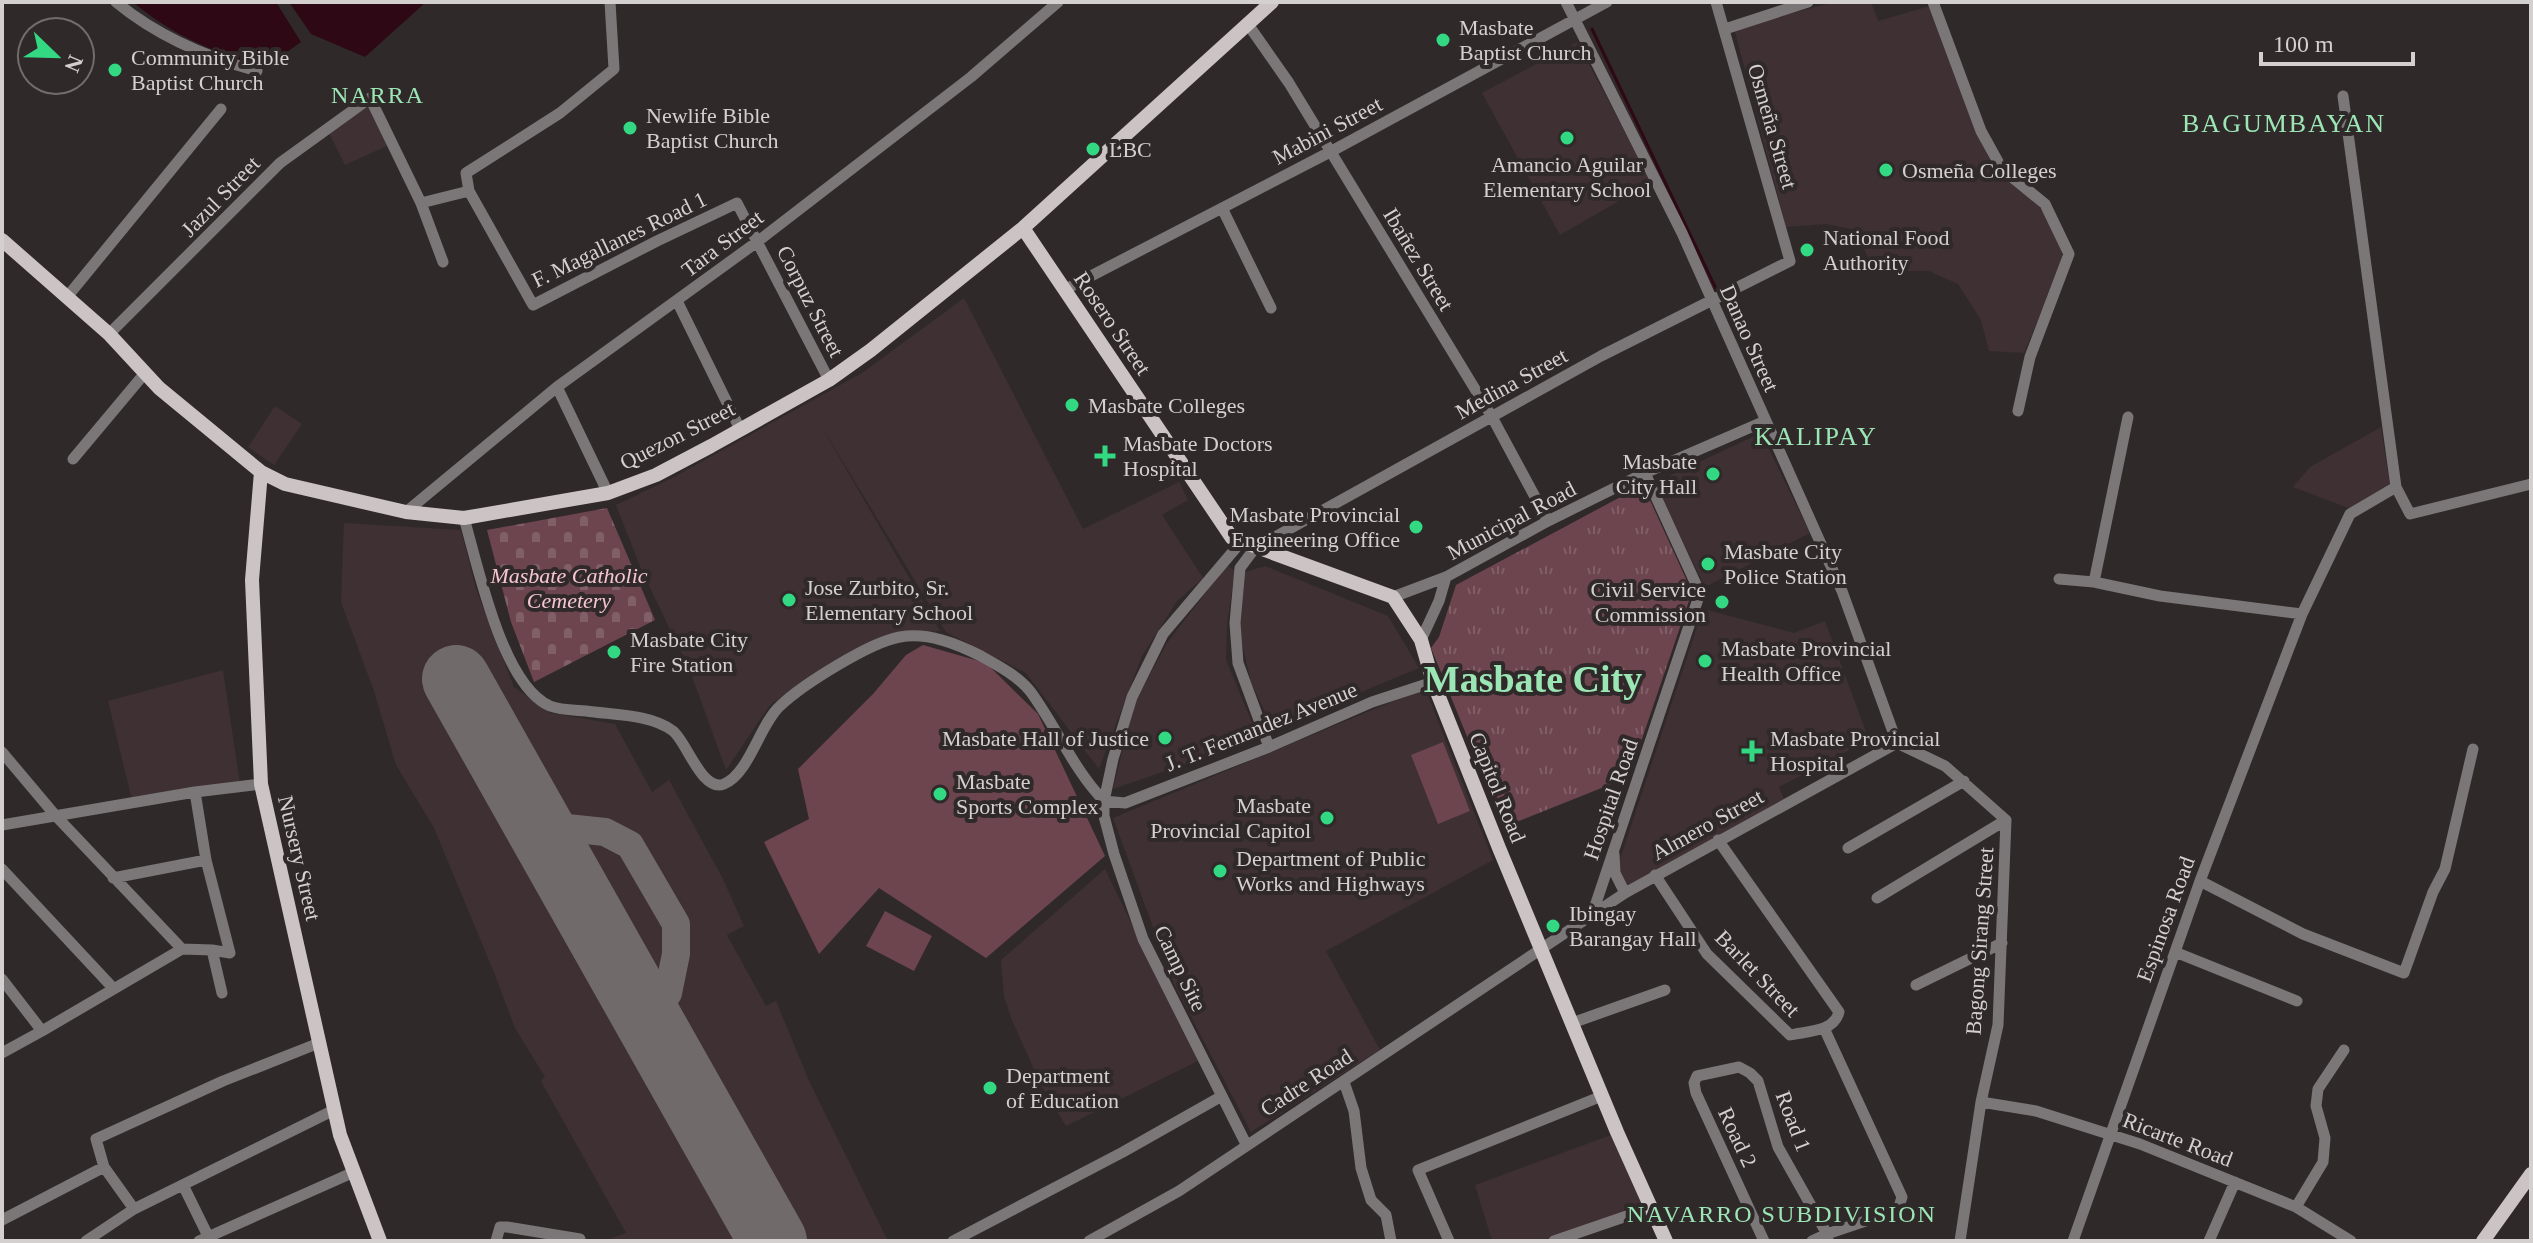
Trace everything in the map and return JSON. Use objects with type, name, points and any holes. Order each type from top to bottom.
[{"type":"main road","name":"Quezon Street","points":[[2,240],[109,334],[159,388],[261,472],[285,484],[406,512],[464,518],[608,493],[656,475],[829,380],[871,350],[1023,228],[1272,2]]},
{"type":"main road","name":"Rosero Street","points":[[1023,228],[1232,538],[1393,597]]},
{"type":"main road","name":"Nursery Street","points":[[261,472],[252,580],[261,784],[340,1135],[380,1241]]},
{"type":"main road","name":"Capitol Road","points":[[1393,597],[1421,640],[1433,682],[1542,951],[1666,1241]]},
{"type":"main road","points":[[2483,1241],[2531,1174]]},
{"type":"street","points":[[116,2],[138,20],[211,58],[257,71]]},
{"type":"street","points":[[443,262],[421,203],[469,191],[466,173],[560,113],[614,69],[610,2]]},
{"type":"street","name":"Tara Street","points":[[406,512],[557,387],[757,242],[971,77],[1058,2]]},
{"type":"street","name":"Danao Street","points":[[1566,2],[1682,233],[1842,591],[1897,743]]},
{"type":"street","name":"Mabini Street","points":[[1064,290],[1330,152],[1607,2]]},
{"type":"street","name":"Osmeña Street","points":[[1716,2],[1790,261]]},
{"type":"street","points":[[1725,29],[1808,2]]},
{"type":"street","points":[[1933,2],[1981,131],[2002,169],[2045,204],[2069,254],[2030,357],[2018,411]]},
{"type":"street","name":"Ibañez Street","points":[[1247,23],[1289,83],[1492,417],[1548,521]]},
{"type":"street","points":[[2343,96],[2396,487],[2410,514],[2531,484]]},
{"type":"street","name":"Jazul Street","points":[[109,334],[280,163],[370,98],[421,203]]},
{"type":"street","points":[[67,297],[221,109]]},
{"type":"street","name":"F. Magallanes Road 1","points":[[469,191],[533,305],[737,203],[757,242]]},
{"type":"street","points":[[1222,208],[1271,308]]},
{"type":"street","name":"Corpuz Street","points":[[757,242],[829,380]]},
{"type":"street","name":"Medina Street","points":[[1255,548],[1601,356],[1790,261]]},
{"type":"street","points":[[677,301],[740,429]]},
{"type":"street","points":[[73,459],[145,373]]},
{"type":"street","points":[[557,387],[608,493]]},
{"type":"street","points":[[2094,582],[2128,417]]},
{"type":"street","name":"Municipal Road","points":[[1393,597],[1446,577],[1645,473],[1765,421]]},
{"type":"street","name":"Hospital Road","points":[[1592,916],[1700,593],[1645,473]]},
{"type":"street","name":"Espinosa Road","points":[[2073,1241],[2200,881],[2302,614],[2350,514],[2396,487]]},
{"type":"street","points":[[464,518],[496,626],[508,658],[525,686],[550,706],[661,723],[676,734],[705,779],[715,785],[725,784],[739,772],[778,707],[833,668],[899,637],[924,637],[956,643],[998,665],[1028,688],[1090,787],[1104,801]]},
{"type":"street","points":[[1104,801],[1132,697],[1157,647],[1186,604],[1241,542]]},
{"type":"street","points":[[1255,548],[1240,568],[1235,623],[1238,663],[1269,747]]},
{"type":"street","points":[[1227,557],[1240,568]]},
{"type":"street","points":[[1421,640],[1446,577]]},
{"type":"street","points":[[2059,579],[2094,582],[2160,596],[2302,614]]},
{"type":"street","name":"J. T. Fernandez Avenue","points":[[1104,801],[1125,803],[1269,747],[1372,702],[1433,682]]},
{"type":"street","name":"Bagong Sirang Street","points":[[1897,743],[1945,766],[2006,820],[1998,1025],[1981,1102],[1960,1241]]},
{"type":"street","name":"Almero Street","points":[[1542,951],[1655,875],[1897,743]]},
{"type":"street","points":[[2200,881],[2303,934],[2404,973],[2433,892],[2445,869],[2473,749]]},
{"type":"street","points":[[2,752],[55,815],[182,949]]},
{"type":"street","points":[[1848,848],[1964,781]]},
{"type":"street","points":[[2,825],[195,792],[261,784]]},
{"type":"street","points":[[2,1053],[182,949],[230,953],[206,860],[195,792]]},
{"type":"street","name":"Camp Site","points":[[1104,801],[1104,816],[1114,854],[1143,939],[1246,1144]]},
{"type":"street","points":[[1877,898],[2006,820]]},
{"type":"street","name":"Barlet Street","points":[[1655,875],[1707,954],[1790,1035],[1824,1028],[1837,1020],[1839,1012],[1718,840]]},
{"type":"street","points":[[1613,850],[1615,873],[1625,893]]},
{"type":"street","points":[[113,878],[206,860]]},
{"type":"street","points":[[2,869],[114,989]]},
{"type":"street","points":[[1916,985],[2002,943]]},
{"type":"street","points":[[212,950],[222,993]]},
{"type":"street","name":"Cadre Road","points":[[1089,1241],[1179,1191],[1542,951]]},
{"type":"street","points":[[2175,952],[2297,1001]]},
{"type":"street","points":[[2,979],[42,1031]]},
{"type":"street","points":[[1572,1023],[1665,990]]},
{"type":"street","points":[[1812,1241],[1828,1238],[1898,1210],[1902,1197],[1824,1028]]},
{"type":"street","points":[[134,1209],[104,1167],[96,1139],[223,1081],[319,1043]]},
{"type":"street","points":[[2296,1207],[2323,1162],[2325,1138],[2316,1106],[2318,1089],[2344,1050]]},
{"type":"street","name":"Road 1","points":[[1696,1093],[1694,1083],[1697,1076],[1739,1067],[1758,1081],[1778,1147],[1828,1238]]},
{"type":"street","points":[[1344,1082],[1354,1111],[1361,1168],[1371,1200],[1386,1215],[1391,1241]]},
{"type":"street","name":"Road 2","points":[[1696,1093],[1764,1241]]},
{"type":"street","points":[[953,1241],[1222,1096]]},
{"type":"street","points":[[1449,1241],[1418,1170],[1602,1096]]},
{"type":"street","name":"Ricarte Road","points":[[1981,1102],[2027,1109],[2140,1144],[2296,1207],[2351,1241]]},
{"type":"street","points":[[86,1241],[134,1209],[334,1110]]},
{"type":"street","points":[[2,1220],[104,1167]]},
{"type":"street","points":[[183,1185],[204,1239],[354,1172]]},
{"type":"street","points":[[2209,1241],[2235,1182]]},
{"type":"street","points":[[1554,1241],[1653,1207]]},
{"type":"street","points":[[496,1241],[500,1227],[580,1239]]},
{"type":"shaded area","points":[[133,2],[276,2],[301,42],[265,68],[196,42],[164,25]]},
{"type":"shaded area","points":[[289,2],[426,2],[365,57],[311,34]]},
{"type":"shaded area","name":"Osmeña Colleges","points":[[1835,2],[1871,2],[1878,21],[1930,6],[1990,160],[2009,180],[2035,199],[2050,224],[2062,248],[2061,265],[2024,353],[1989,351],[1981,320],[1958,284],[1929,271],[1874,271],[1856,230],[1826,224],[1786,227],[1734,28]]},
{"type":"shaded area","name":"Amancio Aguilar Elementary School","points":[[1577,42],[1652,182],[1560,235],[1482,93]]},
{"type":"shaded area","points":[[369,106],[389,145],[345,165],[329,133]]},
{"type":"shaded area","points":[[964,298],[1083,529],[1179,482],[1188,500],[1162,515],[1203,578],[1177,601],[1142,656],[1099,769],[1026,673],[946,632],[820,424],[940,631],[881,637],[791,690],[770,705],[726,770],[690,671],[641,569],[616,505],[672,478],[862,373]]},
{"type":"shaded area","points":[[275,406],[302,424],[274,465],[248,447]]},
{"type":"shaded area","points":[[2381,427],[2390,487],[2351,509],[2293,487],[2310,467]]},
{"type":"shaded area","points":[[1761,433],[1810,533],[1705,587],[1654,483]]},
{"type":"shaded area","points":[[344,523],[461,530],[476,589],[514,687],[551,713],[615,724],[652,792],[669,780],[723,879],[744,926],[727,935],[766,1006],[776,1001],[810,1083],[888,1241],[611,1241],[626,1233],[541,1081],[545,1077],[515,1028],[434,828],[396,765],[374,691],[341,602]]},
{"type":"shaded area","points":[[1227,565],[1235,571],[1227,624],[1226,660],[1259,739],[1113,789],[1134,704],[1167,643]]},
{"type":"shaded area","points":[[1265,566],[1388,616],[1419,668],[1273,729],[1251,682],[1239,630],[1245,572]]},
{"type":"shaded area","name":"Masbate Provincial Hospital","points":[[1703,609],[1794,633],[1825,621],[1869,740],[1779,787],[1784,799],[1626,887],[1618,865]]},
{"type":"shaded area","points":[[223,670],[240,784],[132,800],[108,701]]},
{"type":"shaded area","points":[[1425,688],[1493,860],[1326,951],[1380,1050],[1251,1132],[1174,984],[1113,818]]},
{"type":"shaded area","points":[[1105,869],[1198,1061],[1066,1126],[1041,1085],[1012,1020],[1004,996],[1001,960]]},
{"type":"shaded area","points":[[1611,1135],[1645,1207],[1544,1241],[1492,1241],[1475,1185]]},
{"type":"green space","points":[[1643,485],[1692,592],[1629,777],[1504,827],[1431,648],[1439,637],[1456,585]]},
{"type":"green space","name":"Masbate Catholic Cemetery","points":[[607,508],[655,620],[534,682],[511,622],[487,530]]},
{"type":"green space","name":"Masbate Sports Complex","points":[[923,645],[986,663],[1038,714],[1105,856],[986,958],[879,888],[819,954],[764,842],[809,819],[798,769],[873,694],[906,655]]},
{"type":"green space","points":[[1443,742],[1470,811],[1438,824],[1411,755]]},
{"type":"green space","points":[[885,911],[932,936],[914,971],[866,946]]},
{"type":"waterway","points":[[1592,29],[1718,293]]},
{"type":"taxiway","points":[[534,817],[567,828]]},
{"type":"taxiway","points":[[552,850],[559,834],[567,828],[605,832],[630,845],[676,924],[676,954],[668,993],[653,1017],[652,1026]]},
{"type":"taxiway","points":[[635,996],[654,999],[668,993]]},
{"type":"runway","points":[[456,679],[773,1241]]},
{"type":"place","name":"Masbate Baptist Church","points":[[1443,40]]},
{"type":"place","name":"Community Bible Baptist Church","points":[[115,70]]},
{"type":"place","name":"Newlife Bible Baptist Church","points":[[630,128]]},
{"type":"place","name":"Amancio Aguilar Elementary School","points":[[1567,138]]},
{"type":"place","name":"LBC","points":[[1093,149]]},
{"type":"place","name":"Osmeña Colleges","points":[[1886,170]]},
{"type":"place","name":"National Food Authority","points":[[1807,250]]},
{"type":"place","name":"Masbate Colleges","points":[[1072,405]]},
{"type":"place","name":"Masbate Doctors Hospital","points":[[1105,456]]},
{"type":"place","name":"Masbate City Hall","points":[[1713,474]]},
{"type":"place","name":"Masbate Provincial Engineering Office","points":[[1416,527]]},
{"type":"place","name":"Masbate City Police Station","points":[[1708,564]]},
{"type":"place","name":"Jose Zurbito, Sr. Elementary School","points":[[789,600]]},
{"type":"place","name":"Civil Service Commission","points":[[1722,602]]},
{"type":"place","name":"Masbate City Fire Station","points":[[614,652]]},
{"type":"place","name":"Masbate Provincial Health Office","points":[[1705,661]]},
{"type":"place","name":"Masbate Hall of Justice","points":[[1165,738]]},
{"type":"place","name":"Masbate Provincial Hospital","points":[[1752,751]]},
{"type":"place","name":"Masbate Sports Complex","points":[[940,794]]},
{"type":"place","name":"Masbate Provincial Capitol","points":[[1327,818]]},
{"type":"place","name":"Department of Public Works and Highways","points":[[1220,871]]},
{"type":"place","name":"Ibingay Barangay Hall","points":[[1553,926]]},
{"type":"place","name":"Department of Education","points":[[990,1088]]},
{"type":"district","name":"NARRA","points":[[378,95]]},
{"type":"district","name":"BAGUMBAYAN","points":[[2284,123]]},
{"type":"district","name":"KALIPAY","points":[[1816,436]]},
{"type":"district","name":"Masbate City","points":[[1533,679]]},
{"type":"district","name":"NAVARRO SUBDIVISION","points":[[1782,1214]]}]
